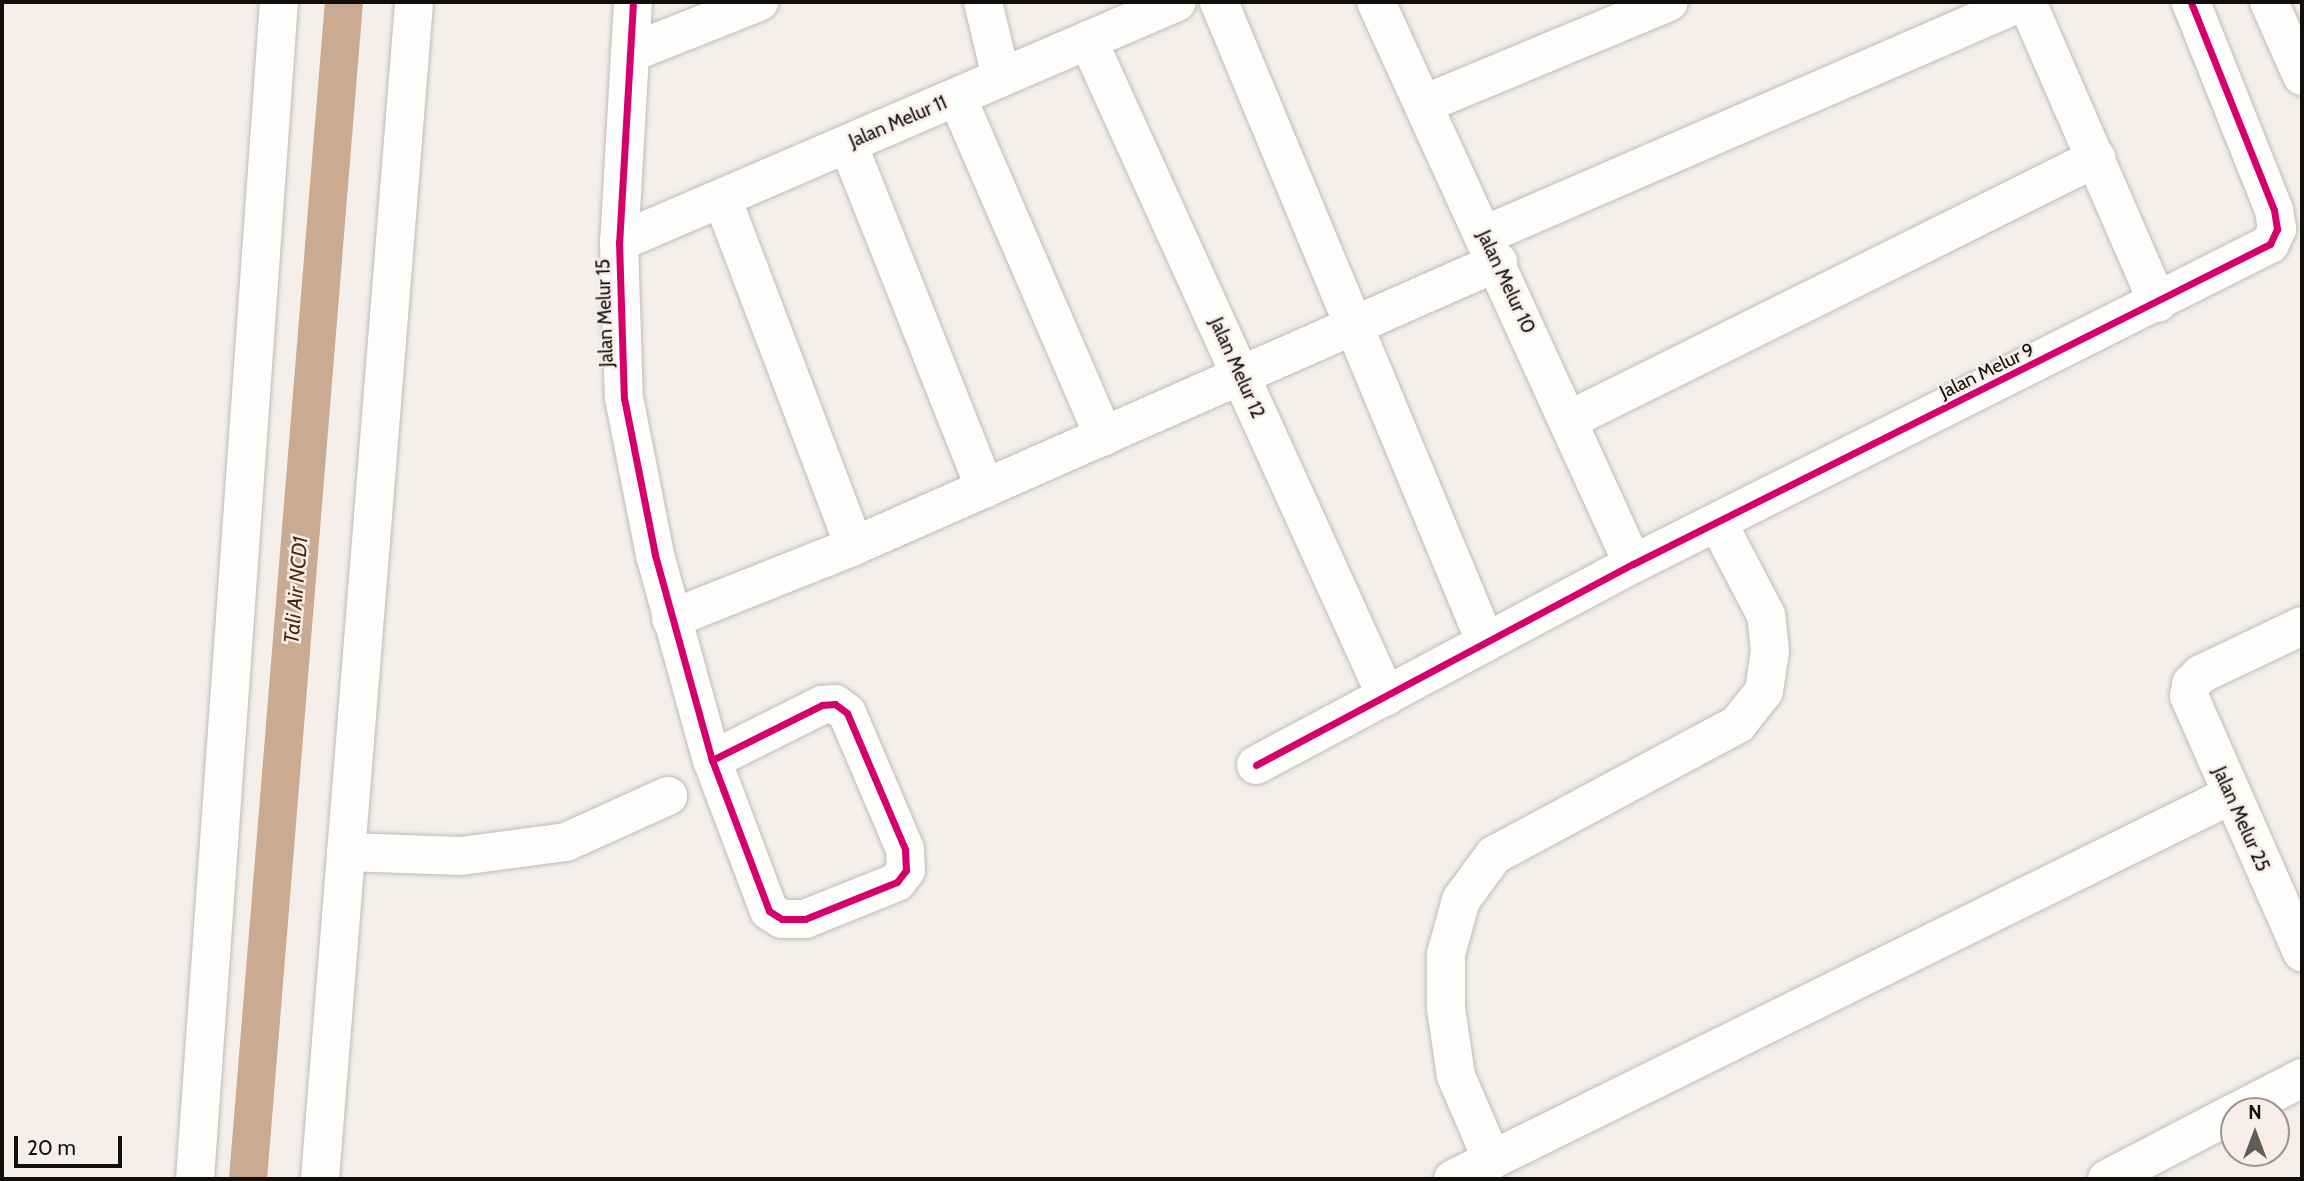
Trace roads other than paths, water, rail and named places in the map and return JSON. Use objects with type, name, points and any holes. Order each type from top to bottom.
[{"type":"street","points":[[195,1179],[279,2]]},
{"type":"street","points":[[320,1179],[415,2]]},
{"type":"street","name":"Jalan Melur 15","points":[[633,2],[619,242],[624,398],[636,474],[671,619],[712,760],[769,911],[782,919],[805,919],[897,882],[906,870],[905,849],[847,713],[835,704],[822,705],[712,760]]},
{"type":"street","points":[[630,53],[760,2]]},
{"type":"street","points":[[983,2],[1002,78]]},
{"type":"street","name":"Jalan Melur 11","points":[[619,242],[1177,2]]},
{"type":"street","points":[[1219,2],[1486,643]]},
{"type":"street","name":"Jalan Melur 10","points":[[1376,2],[1491,248],[1633,564]]},
{"type":"street","points":[[1424,104],[1669,2]]},
{"type":"street","points":[[671,619],[854,546],[1354,325],[1491,248],[2022,2]]},
{"type":"street","points":[[2027,2],[2158,303]]},
{"type":"street","name":"Jalan Melur 9","points":[[1256,765],[1633,564],[2158,303],[2270,244],[2277,229],[2274,210],[2190,2]]},
{"type":"street","points":[[2269,2],[2302,76]]},
{"type":"street","name":"Jalan Melur 12","points":[[1088,40],[1386,696]]},
{"type":"street","points":[[957,97],[1104,436]]},
{"type":"street","points":[[848,144],[985,489]]},
{"type":"street","points":[[1569,420],[2095,158]]},
{"type":"street","points":[[722,198],[854,546]]},
{"type":"street","points":[[1492,1160],[1456,1076],[1446,1008],[1446,954],[1461,900],[1494,855],[1738,724],[1764,691],[1770,651],[1766,615],[1718,523]]},
{"type":"street","name":"Jalan Melur 25","points":[[2302,626],[2201,674],[2191,684],[2189,696],[2230,796],[2302,951]]},
{"type":"street","points":[[346,852],[461,856],[566,842],[668,796]]},
{"type":"street","points":[[1453,1179],[2230,796]]},
{"type":"street","points":[[2265,1097],[2302,1078]]},
{"type":"street","points":[[2107,1179],[2220,1120]]},
{"type":"waterway","name":"Tali Air NCD1","points":[[248,1179],[344,2]]}]
